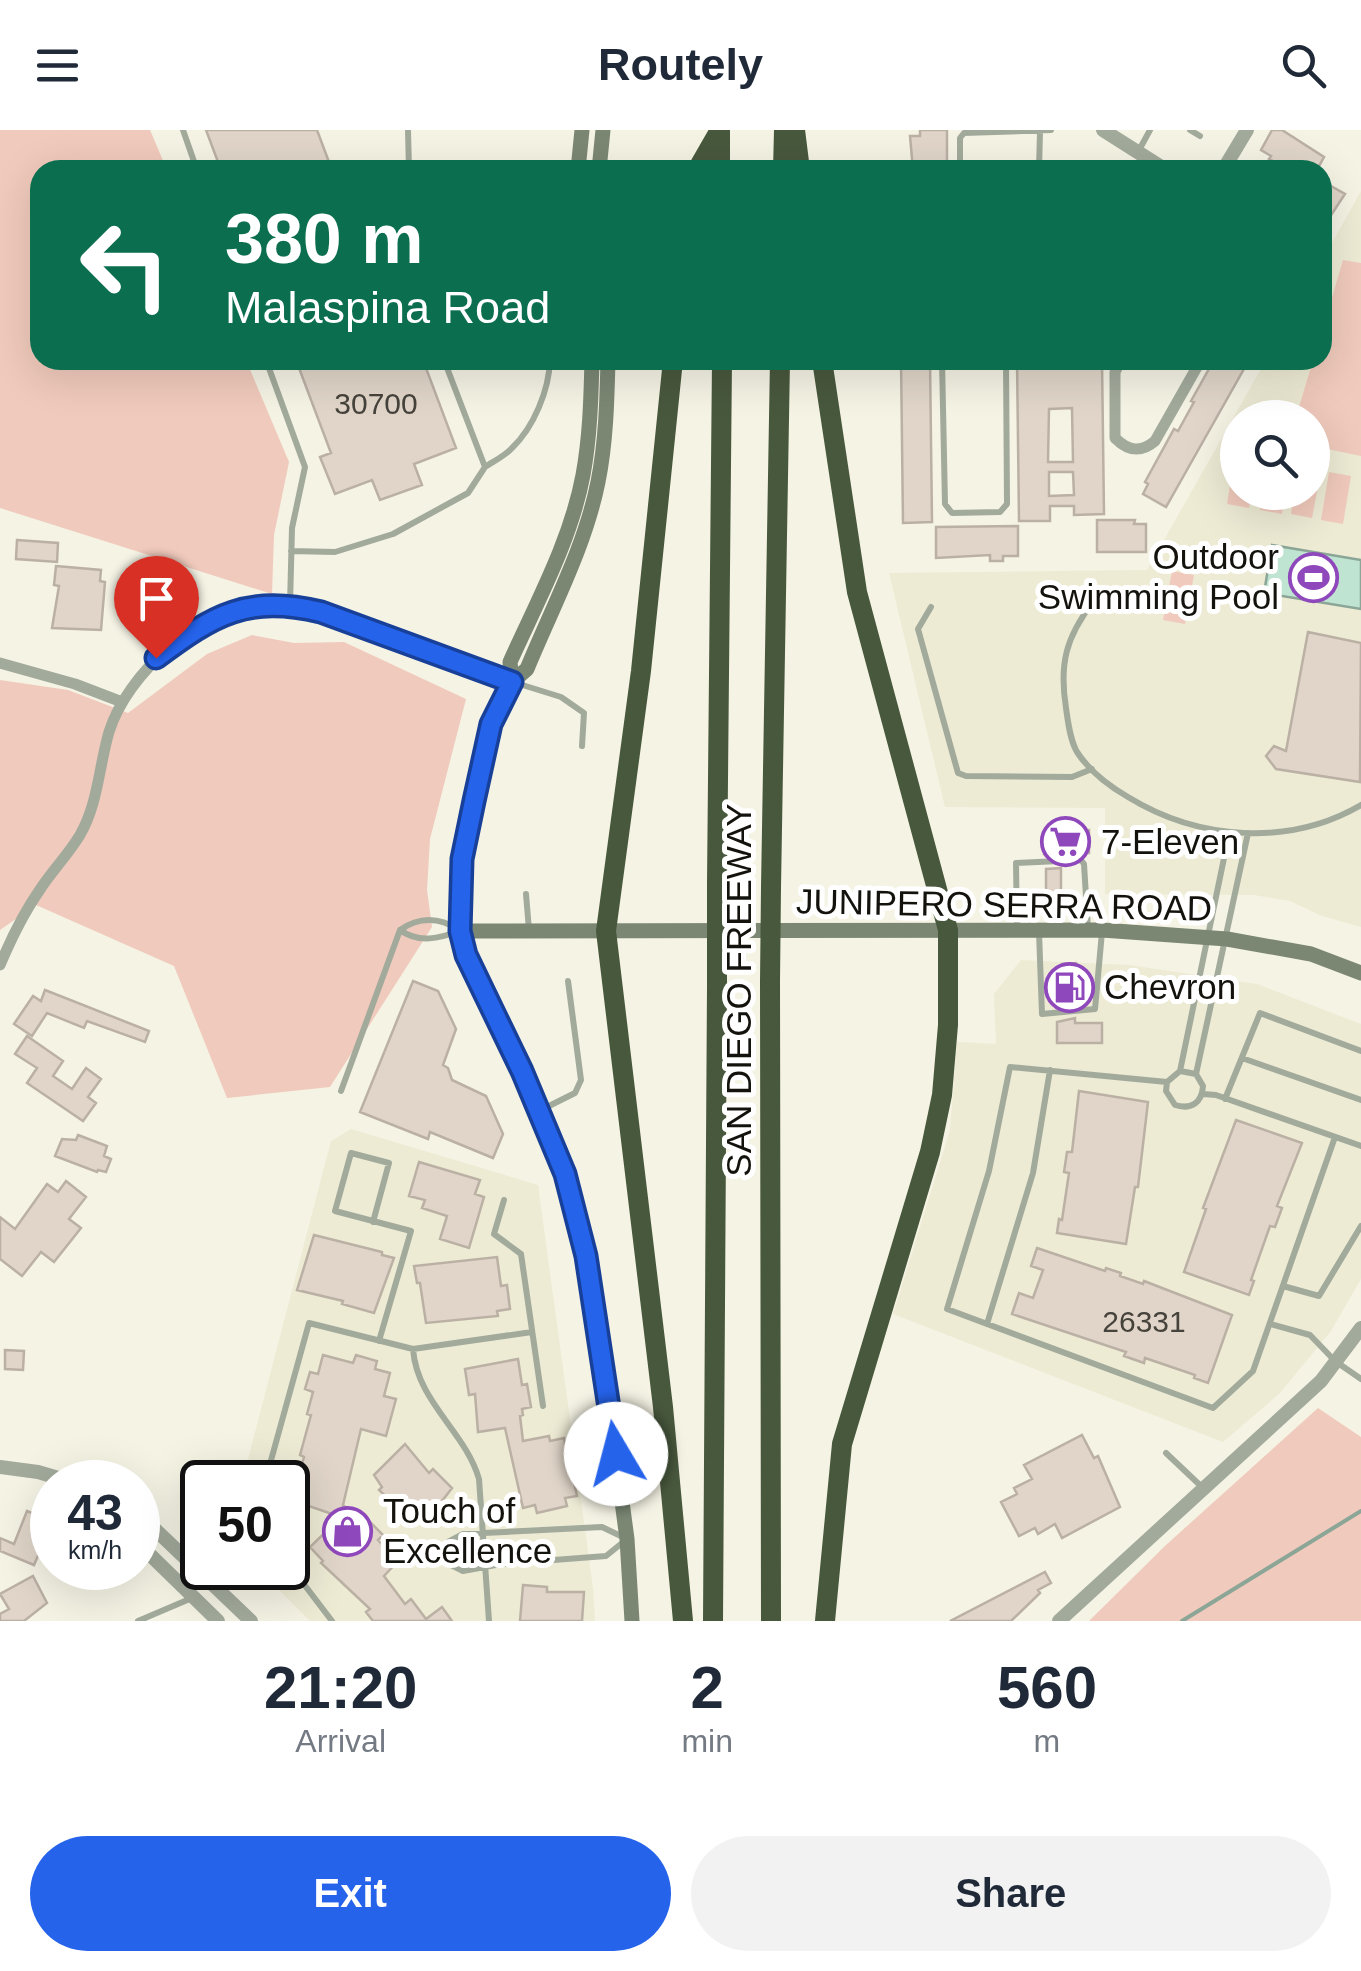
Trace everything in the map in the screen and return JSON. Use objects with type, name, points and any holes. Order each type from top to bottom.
[{"type":"highway","points":[[703,160],[720,130]]},
{"type":"highway","points":[[720,130],[720,160]]},
{"type":"highway","points":[[784,130],[784,160]]},
{"type":"highway","points":[[795,130],[799,160]]},
{"type":"highway","points":[[672,370],[641,671],[606,930],[663,1407],[683,1621]]},
{"type":"highway","name":"SAN DIEGO FREEWAY","points":[[714,1621],[722,370]]},
{"type":"highway","name":"SAN DIEGO FREEWAY","points":[[771,1621],[770,982],[780,370]]},
{"type":"highway","points":[[823,370],[856,592],[948,930],[948,1024],[942,1095],[930,1152],[842,1444],[825,1621]]},
{"type":"main road","points":[[579,160],[582,130]]},
{"type":"main road","points":[[600,160],[603,130]]},
{"type":"main road","points":[[512,682],[510,662],[573,513],[583,476],[591,417],[592,370]]},
{"type":"main road","points":[[608,370],[606,422],[598,482],[588,519],[527,669],[512,682],[491,724],[462,859],[460,931],[470,966],[540,1111],[565,1174],[586,1256],[627,1539],[632,1621]]},
{"type":"main road","name":"JUNIPERO SERRA ROAD","points":[[460,931],[1095,930],[1227,939],[1311,954],[1361,973]]},
{"type":"street","points":[[1103,130],[1149,160]]},
{"type":"street","points":[[1229,160],[1246,130]]},
{"type":"street","points":[[1116,370],[1115,438],[1132,449],[1146,449],[1155,441],[1195,370]]},
{"type":"street","points":[[0,966],[20,921],[80,834],[95,798],[110,730],[122,702],[156,658],[204,624],[258,604],[290,605],[321,612],[512,682]]},
{"type":"street","points":[[0,663],[122,702]]},
{"type":"street","points":[[1059,1621],[1321,1381],[1361,1328]]},
{"type":"street","points":[[0,1467],[30,1471]]},
{"type":"street","points":[[160,1534],[250,1621]]},
{"type":"street","points":[[160,1565],[218,1621]]},
{"type":"lane","points":[[183,130],[194,160]]},
{"type":"lane","points":[[408,130],[409,160]]},
{"type":"lane","points":[[960,160],[960,138],[964,133],[1051,130]]},
{"type":"lane","points":[[1137,153],[1150,130]]},
{"type":"lane","points":[[1190,130],[1200,136]]},
{"type":"lane","points":[[1039,160],[1040,131]]},
{"type":"lane","points":[[270,370],[305,467],[292,528],[290,605]]},
{"type":"lane","points":[[448,370],[485,467]]},
{"type":"lane","points":[[291,551],[335,552],[392,534],[468,493],[485,467],[512,448],[536,413],[550,370]]},
{"type":"lane","points":[[942,370],[945,504],[952,513],[1000,512],[1008,504],[1006,370]]},
{"type":"lane","points":[[1094,602],[1082,616],[1065,652],[1062,677],[1076,750],[1103,782],[1148,810],[1184,824],[1229,834],[1296,829],[1361,805]]},
{"type":"lane","points":[[930,607],[918,630],[958,773],[1072,777],[1092,769]]},
{"type":"lane","points":[[512,682],[561,697],[584,714],[582,746]]},
{"type":"lane","points":[[1196,1074],[1248,833]]},
{"type":"lane","points":[[1229,834],[1180,1071],[1166,1082],[1010,1067],[990,1171],[947,1309],[1213,1408],[1253,1371],[1335,1137]]},
{"type":"lane","points":[[1017,930],[1016,863],[1081,860],[1095,930],[1095,1009],[1042,1014],[1039,930]]},
{"type":"lane","points":[[526,894],[529,931]]},
{"type":"lane","points":[[342,1092],[400,930],[413,921],[442,919],[460,931]]},
{"type":"lane","points":[[400,930],[412,939],[440,938],[460,931]]},
{"type":"lane","points":[[540,1111],[575,1093],[581,1080],[568,982]]},
{"type":"lane","points":[[1225,1099],[1260,1013],[1361,1051]]},
{"type":"lane","points":[[1242,1058],[1361,1100]]},
{"type":"lane","points":[[987,1324],[1033,1173],[1050,1070]]},
{"type":"lane","points":[[1166,1082],[1168,1099],[1175,1105],[1192,1106],[1202,1094],[1200,1079],[1196,1074],[1180,1071]]},
{"type":"lane","points":[[1202,1094],[1361,1146]]},
{"type":"lane","points":[[373,1222],[389,1163],[352,1153],[336,1211],[373,1222],[411,1232],[379,1341]]},
{"type":"lane","points":[[504,1200],[494,1234],[521,1254],[543,1406]]},
{"type":"lane","points":[[1283,1286],[1319,1296],[1361,1226]]},
{"type":"lane","points":[[271,1460],[309,1323],[413,1350],[532,1332]]},
{"type":"lane","points":[[1270,1324],[1310,1335],[1335,1361],[1361,1379]]},
{"type":"lane","points":[[413,1350],[414,1366],[429,1399],[473,1459],[479,1479],[490,1621]]},
{"type":"lane","points":[[1166,1453],[1204,1489]]},
{"type":"lane","points":[[602,1528],[627,1539],[606,1556],[502,1564],[486,1569],[455,1570],[445,1556],[448,1542],[454,1538],[483,1533],[602,1528]]},
{"type":"lane","points":[[309,1590],[332,1621]]},
{"type":"lane","points":[[138,1621],[193,1598]]},
{"type":"shaded area","points":[[0,130],[150,130],[163,160],[30,160],[30,370],[250,370],[289,462],[274,535],[272,594],[0,508]]},
{"type":"shaded area","points":[[1361,191],[1361,927],[1322,916],[1290,901],[1254,895],[1105,894],[1105,808],[945,807],[889,573],[1147,570],[1220,441],[1220,510],[1330,510],[1330,400],[1243,400],[1260,370],[1332,370],[1332,243]]},
{"type":"shaded area","points":[[1343,260],[1361,263],[1361,456],[1330,450],[1330,400],[1301,400],[1310,370],[1332,370],[1332,297]]},
{"type":"shaded area","points":[[1330,472],[1351,476],[1343,524],[1321,520],[1323,510],[1330,510]]},
{"type":"shaded area","points":[[1292,510],[1314,510],[1312,518],[1291,514]]},
{"type":"shaded area","name":"Outdoor Swimming Pool","points":[[1272,545],[1361,560],[1361,609],[1264,593]]},
{"type":"shaded area","points":[[1172,571],[1194,575],[1185,624],[1163,620]]},
{"type":"shaded area","points":[[252,635],[294,643],[344,642],[466,699],[430,839],[427,890],[432,927],[330,1087],[227,1098],[174,966],[36,905],[0,930],[0,680],[68,690],[128,713],[207,654]]},
{"type":"shaded area","points":[[1021,960],[1129,965],[1257,984],[1361,1024],[1361,1279],[1331,1331],[1280,1393],[1223,1442],[893,1314],[950,1130],[957,1042],[996,1044],[994,994]]},
{"type":"shaded area","points":[[351,1129],[538,1185],[595,1621],[310,1621],[279,1590],[310,1590],[310,1460],[248,1460],[331,1141]]},
{"type":"shaded area","points":[[1318,1408],[1361,1437],[1361,1621],[1089,1621],[1166,1545]]},
{"type":"building","points":[[206,130],[317,130],[328,160],[217,160]]},
{"type":"building","points":[[920,130],[947,130],[947,160],[912,160],[910,136],[920,136]]},
{"type":"building","points":[[1272,130],[1282,130],[1324,157],[1271,160],[1261,150]]},
{"type":"building","points":[[1332,187],[1345,194],[1332,214]]},
{"type":"building","points":[[300,370],[427,370],[456,448],[414,464],[422,485],[380,500],[372,480],[335,494],[320,457],[331,453]]},
{"type":"building","points":[[901,370],[930,370],[932,522],[903,523]]},
{"type":"building","points":[[1017,370],[1102,370],[1104,514],[1074,515],[1074,506],[1050,506],[1050,521],[1019,521]],"holes":[[[1072,408],[1073,462],[1048,462],[1049,409]],[[1049,472],[1073,472],[1074,495],[1049,496]]]},
{"type":"building","points":[[1208,370],[1243,370],[1226,400],[1220,400],[1220,411],[1166,507],[1143,494],[1148,484],[1145,482],[1194,402],[1191,401]]},
{"type":"building","points":[[1097,520],[1135,520],[1134,524],[1146,524],[1146,552],[1097,552]]},
{"type":"building","points":[[1018,526],[1018,556],[1003,556],[1003,561],[990,561],[990,555],[936,558],[936,527]]},
{"type":"building","points":[[17,540],[58,543],[57,562],[16,559]]},
{"type":"building","points":[[56,566],[101,570],[100,581],[105,582],[101,630],[52,628],[59,586],[54,585]]},
{"type":"building","points":[[1308,632],[1361,643],[1360,782],[1276,769],[1266,756],[1274,746],[1286,751]]},
{"type":"building","name":"7-Eleven","points":[[1089,830],[1089,853],[1044,854],[1044,831]]},
{"type":"building","points":[[1061,868],[1061,893],[1046,893],[1046,869]]},
{"type":"building","name":"Chevron","points":[[1076,963],[1075,1004],[1062,1005],[1062,964]]},
{"type":"building","points":[[413,981],[438,991],[456,1029],[443,1065],[452,1080],[486,1096],[503,1134],[493,1158],[430,1132],[428,1139],[360,1112]]},
{"type":"building","points":[[45,990],[149,1031],[145,1042],[87,1021],[84,1028],[47,1013],[32,1036],[14,1024],[33,996],[41,1001]]},
{"type":"building","points":[[1075,1018],[1075,1023],[1102,1023],[1102,1043],[1057,1043],[1057,1022]]},
{"type":"building","points":[[27,1036],[63,1061],[53,1076],[72,1089],[86,1068],[101,1079],[88,1097],[96,1103],[83,1121],[27,1083],[37,1068],[15,1054]]},
{"type":"building","points":[[1079,1091],[1148,1102],[1138,1187],[1126,1244],[1057,1233]]},
{"type":"building","points":[[1236,1120],[1302,1143],[1277,1206],[1282,1208],[1275,1227],[1270,1226],[1251,1280],[1254,1281],[1249,1295],[1184,1272]]},
{"type":"building","points":[[78,1135],[107,1146],[104,1156],[111,1159],[106,1172],[55,1156],[62,1139],[76,1140]]},
{"type":"building","points":[[419,1162],[480,1180],[475,1194],[484,1197],[469,1248],[440,1239],[447,1216],[422,1208],[425,1200],[409,1196]]},
{"type":"building","points":[[66,1181],[86,1197],[69,1219],[81,1228],[54,1262],[41,1252],[22,1276],[0,1259],[0,1217],[15,1229],[47,1184],[58,1192]]},
{"type":"building","points":[[314,1235],[394,1258],[374,1313],[297,1290]]},
{"type":"building","points":[[1037,1248],[1121,1273],[1120,1276],[1143,1284],[1144,1281],[1232,1315],[1208,1383],[1194,1378],[1195,1375],[1145,1358],[1144,1363],[1124,1356],[1126,1352],[1012,1314],[1019,1293],[1033,1298],[1043,1270],[1031,1266]]},
{"type":"building","points":[[497,1257],[501,1286],[507,1285],[510,1309],[497,1311],[498,1316],[426,1323],[414,1266]]},
{"type":"building","points":[[5,1350],[24,1351],[23,1370],[5,1369]]},
{"type":"building","points":[[323,1355],[353,1363],[356,1355],[377,1361],[375,1369],[390,1373],[384,1396],[396,1399],[386,1436],[361,1429],[343,1505],[361,1522],[366,1518],[383,1535],[378,1540],[398,1561],[384,1576],[405,1604],[411,1599],[426,1619],[442,1607],[452,1621],[373,1621],[366,1612],[370,1609],[321,1563],[310,1547],[341,1517],[310,1506],[310,1460],[303,1460],[300,1455],[313,1392],[305,1389],[310,1372],[318,1374]]},
{"type":"building","points":[[518,1359],[531,1407],[522,1409],[520,1416],[523,1441],[549,1436],[550,1441],[564,1438],[577,1496],[565,1498],[567,1506],[537,1513],[535,1505],[523,1508],[505,1428],[478,1432],[475,1394],[469,1395],[465,1369]]},
{"type":"building","points":[[1082,1435],[1094,1458],[1098,1456],[1120,1507],[1062,1538],[1055,1524],[1038,1534],[1035,1528],[1019,1536],[1001,1502],[1017,1494],[1014,1488],[1032,1479],[1024,1465]]},
{"type":"building","points":[[405,1444],[429,1473],[433,1469],[452,1488],[435,1510],[431,1506],[414,1523],[379,1490],[382,1487],[374,1475]]},
{"type":"building","points":[[27,1511],[30,1512],[30,1563],[0,1551],[0,1538],[14,1544]]},
{"type":"building","points":[[1045,1572],[1051,1583],[1038,1590],[1040,1593],[1011,1621],[950,1621]]},
{"type":"building","points":[[30,1578],[30,1590],[40,1590],[47,1603],[24,1621],[0,1621],[0,1614],[9,1609],[0,1594]]},
{"type":"building","points":[[523,1585],[547,1587],[547,1592],[584,1592],[582,1621],[520,1621]]},
{"type":"waterway","points":[[1182,1621],[1361,1511]]},
{"type":"place","name":"Outdoor Swimming Pool","points":[[1314,577]]},
{"type":"place","name":"7-Eleven","points":[[1066,842]]},
{"type":"place","name":"Chevron","points":[[1069,987]]},
{"type":"place","name":"Touch of Excellence","points":[[348,1531]]},
{"type":"route","points":[[156,658],[204,624],[230,613],[258,604],[290,605],[321,612],[512,682],[491,724],[474,801],[462,859],[460,931],[466,955],[522,1071],[565,1174],[586,1256],[616,1454]]}]
